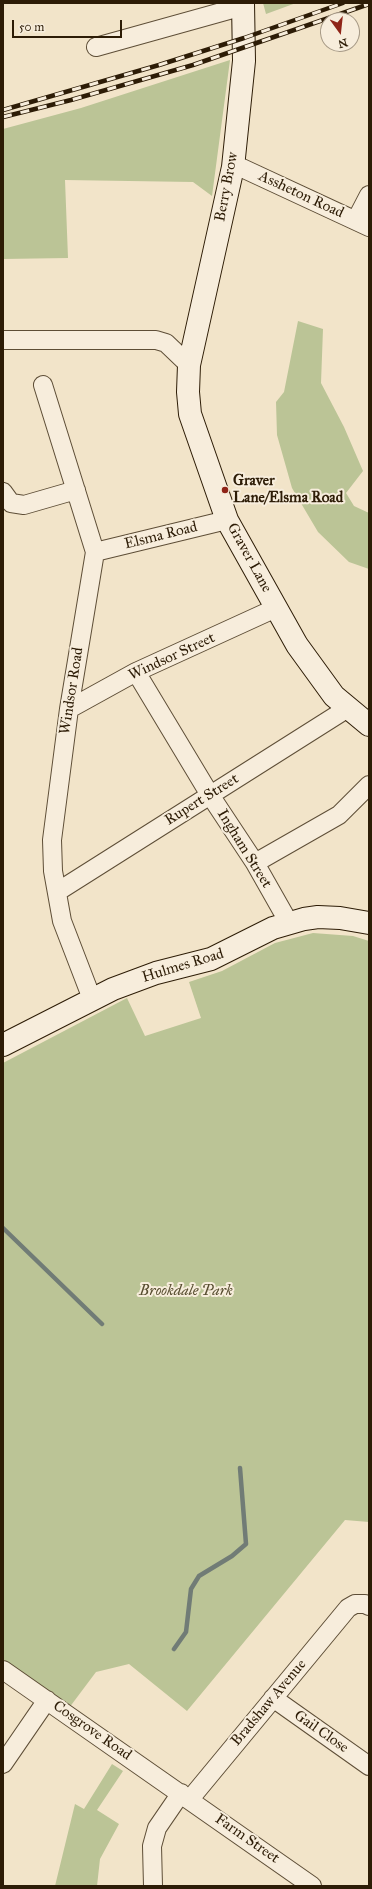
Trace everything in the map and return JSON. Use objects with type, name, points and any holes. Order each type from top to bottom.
[{"type":"street","name":"Berry Brow","points":[[96,46],[243,5],[244,61],[233,167],[189,365]]},
{"type":"street","name":"Assheton Road","points":[[233,167],[242,168],[362,223]]},
{"type":"street","points":[[362,223],[369,195]]},
{"type":"street","points":[[3,340],[156,340],[166,343],[189,365]]},
{"type":"street","name":"Graver Lane","points":[[189,365],[188,392],[190,414],[228,520],[297,645],[321,680],[348,708],[369,725]]},
{"type":"street","name":"Windsor Road","points":[[44,385],[95,552],[69,709],[52,840],[53,871],[62,921],[92,999]]},
{"type":"street","points":[[3,492],[11,503],[24,505],[76,490]]},
{"type":"street","name":"Elsma Road","points":[[95,552],[228,520]]},
{"type":"street","name":"Windsor Street","points":[[69,709],[136,672],[276,608]]},
{"type":"street","name":"Ingham Street","points":[[136,672],[210,795],[256,863],[289,923]]},
{"type":"street","name":"Rupert Street","points":[[57,892],[348,708]]},
{"type":"street","points":[[256,863],[339,815],[369,785]]},
{"type":"street","name":"Hulmes Road","points":[[3,1044],[92,999],[156,973],[211,959],[273,928],[318,917],[340,918],[369,923]]},
{"type":"street","name":"Bradshaw Avenue","points":[[154,1886],[152,1846],[157,1828],[273,1698],[348,1608],[355,1604],[365,1604],[369,1606]]},
{"type":"street","name":"Cosgrove Road","points":[[3,1670],[185,1796]]},
{"type":"street","name":"Gail Close","points":[[273,1698],[369,1766]]},
{"type":"street","points":[[3,1764],[47,1700]]},
{"type":"street","name":"Farm Street","points":[[185,1796],[312,1886]]},
{"type":"green space","points":[[263,3],[296,3],[266,14]]},
{"type":"green space","points":[[230,60],[212,196],[193,182],[65,180],[68,258],[3,259],[3,129],[81,108]]},
{"type":"green space","points":[[298,321],[323,329],[321,383],[344,427],[363,471],[346,493],[354,506],[369,513],[369,569],[349,562],[318,532],[292,488],[277,435],[276,402],[284,392]]},
{"type":"green space","name":"Brookdale Park","points":[[313,933],[353,936],[369,941],[369,1522],[345,1520],[187,1711],[129,1664],[96,1672],[69,1708],[3,1659],[3,1063],[127,998],[145,1036],[201,1018],[189,982],[222,971],[275,943]]},
{"type":"green space","points":[[112,1764],[123,1771],[97,1810],[119,1824],[100,1859],[97,1886],[55,1886],[75,1804],[84,1809]]},
{"type":"waterway","points":[[3,1228],[102,1324]]},
{"type":"waterway","points":[[174,1649],[186,1632],[191,1589],[199,1576],[232,1556],[246,1544],[240,1468]]},
{"type":"railway","points":[[3,110],[159,65],[244,38],[343,3]]},
{"type":"railway","points":[[3,117],[71,100],[193,65],[369,4]]},
{"type":"place","name":"Graver Lane/Elsma Road","points":[[225,490]]}]
